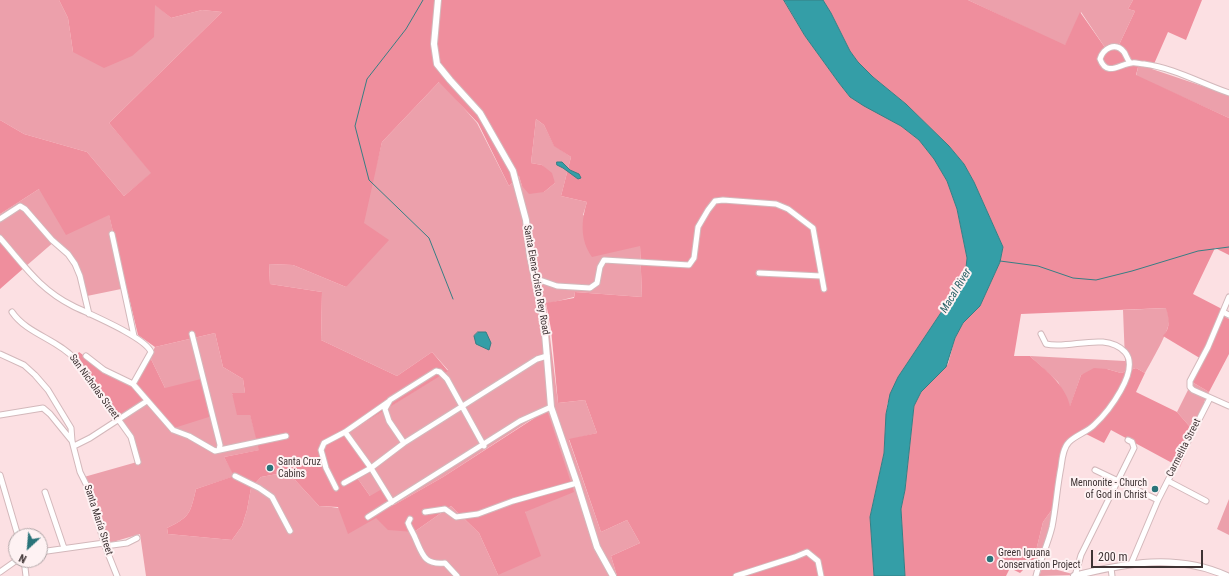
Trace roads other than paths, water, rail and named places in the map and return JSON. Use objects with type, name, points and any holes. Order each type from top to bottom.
[{"type":"main road","name":"Santa Elena-Cristo Rey Road","points":[[438,0],[434,32],[435,58],[450,80],[480,113],[511,167],[526,220],[534,278],[544,321],[548,356],[550,407],[577,483],[597,548],[613,576]]},
{"type":"main road","points":[[1074,576],[1131,564],[1156,562],[1186,563],[1210,569],[1227,576]]},
{"type":"street","points":[[1130,62],[1123,51],[1118,47],[1106,49],[1101,53],[1100,59],[1104,66],[1110,68],[1118,68],[1130,62],[1162,67],[1229,93]]},
{"type":"street","points":[[534,278],[557,286],[590,288],[597,283],[600,267],[604,260],[689,264],[694,258],[696,234],[699,224],[713,203],[723,200],[780,205],[811,226],[816,235],[824,289]]},
{"type":"street","points":[[0,219],[21,207],[68,254],[78,270],[89,314]]},
{"type":"street","points":[[112,234],[134,336]]},
{"type":"street","points":[[0,238],[38,283],[61,299],[134,336],[149,347],[151,352],[133,384]]},
{"type":"street","points":[[759,273],[821,276]]},
{"type":"street","points":[[1229,297],[1190,381],[1190,387],[1193,390],[1229,406]]},
{"type":"street","name":"San Nicholas Street","points":[[12,312],[26,326],[71,354],[132,441],[138,462]]},
{"type":"street","points":[[1223,312],[1229,315]]},
{"type":"street","points":[[192,334],[220,445],[218,450]]},
{"type":"street","points":[[1036,576],[1052,529],[1063,454],[1069,442],[1094,426],[1104,413],[1127,379],[1130,365],[1126,353],[1117,346],[1098,342],[1055,346],[1046,344],[1041,334]]},
{"type":"street","name":"Santa María Street","points":[[0,354],[24,365],[45,385],[71,428],[80,472],[93,501],[104,544],[117,576]]},
{"type":"street","points":[[86,356],[104,370],[133,384],[173,430],[190,436],[215,451],[286,436]]},
{"type":"street","points":[[344,483],[371,468],[404,443],[537,360],[548,356]]},
{"type":"street","points":[[336,488],[326,468],[321,450],[324,443],[345,432],[390,400],[436,371],[440,372],[447,379],[484,446]]},
{"type":"street","name":"Carmelita Street","points":[[1131,564],[1158,500],[1210,398]]},
{"type":"street","points":[[390,400],[384,409],[389,422],[404,443]]},
{"type":"street","points":[[0,415],[43,408],[50,414],[73,443],[118,420],[147,401]]},
{"type":"street","points":[[368,517],[484,446],[520,421],[550,407]]},
{"type":"street","points":[[345,432],[371,468],[392,502]]},
{"type":"street","points":[[1074,576],[1081,555],[1134,448],[1132,442],[1128,440]]},
{"type":"street","points":[[1095,470],[1158,500]]},
{"type":"street","points":[[0,475],[16,528]]},
{"type":"street","points":[[235,476],[241,478],[272,497],[290,531]]},
{"type":"street","points":[[1168,481],[1206,501]]},
{"type":"street","points":[[425,512],[446,509],[456,517],[478,514],[513,501],[577,483]]},
{"type":"street","points":[[45,492],[64,548]]},
{"type":"street","points":[[410,519],[408,523],[411,531],[425,558],[436,564],[445,563],[458,576]]},
{"type":"street","points":[[48,551],[104,544],[127,543],[138,538]]},
{"type":"street","points":[[736,576],[807,552],[818,561],[821,576]]},
{"type":"street","points":[[1111,568],[1112,576]]},
{"type":"water","name":"Macal River","points":[[784,0],[823,0],[850,51],[858,62],[873,77],[906,104],[949,146],[964,164],[974,182],[1003,247],[1000,262],[980,306],[963,323],[955,338],[946,367],[921,392],[914,406],[905,490],[901,509],[905,576],[874,576],[870,517],[884,453],[886,414],[890,394],[898,377],[948,302],[966,268],[967,258],[957,209],[947,181],[934,159],[919,140],[901,126],[850,97],[805,36]]},
{"type":"water","points":[[557,162],[562,162],[570,170],[579,174],[581,178],[578,179],[557,165]]},
{"type":"water","points":[[478,332],[486,332],[491,343],[489,350],[476,344],[474,336]]},
{"type":"waterway","points":[[423,0],[406,29],[367,79],[355,126],[369,180],[429,238],[453,299]]},
{"type":"waterway","points":[[1000,261],[1038,266],[1073,278],[1096,280],[1198,251],[1229,247]]},
{"type":"place","name":"Santa Cruz Cabins","points":[[270,468]]},
{"type":"place","name":"Mennonite - Church of God in Christ","points":[[1155,489]]},
{"type":"place","name":"Green Iguana Conservation Project","points":[[990,559]]}]
